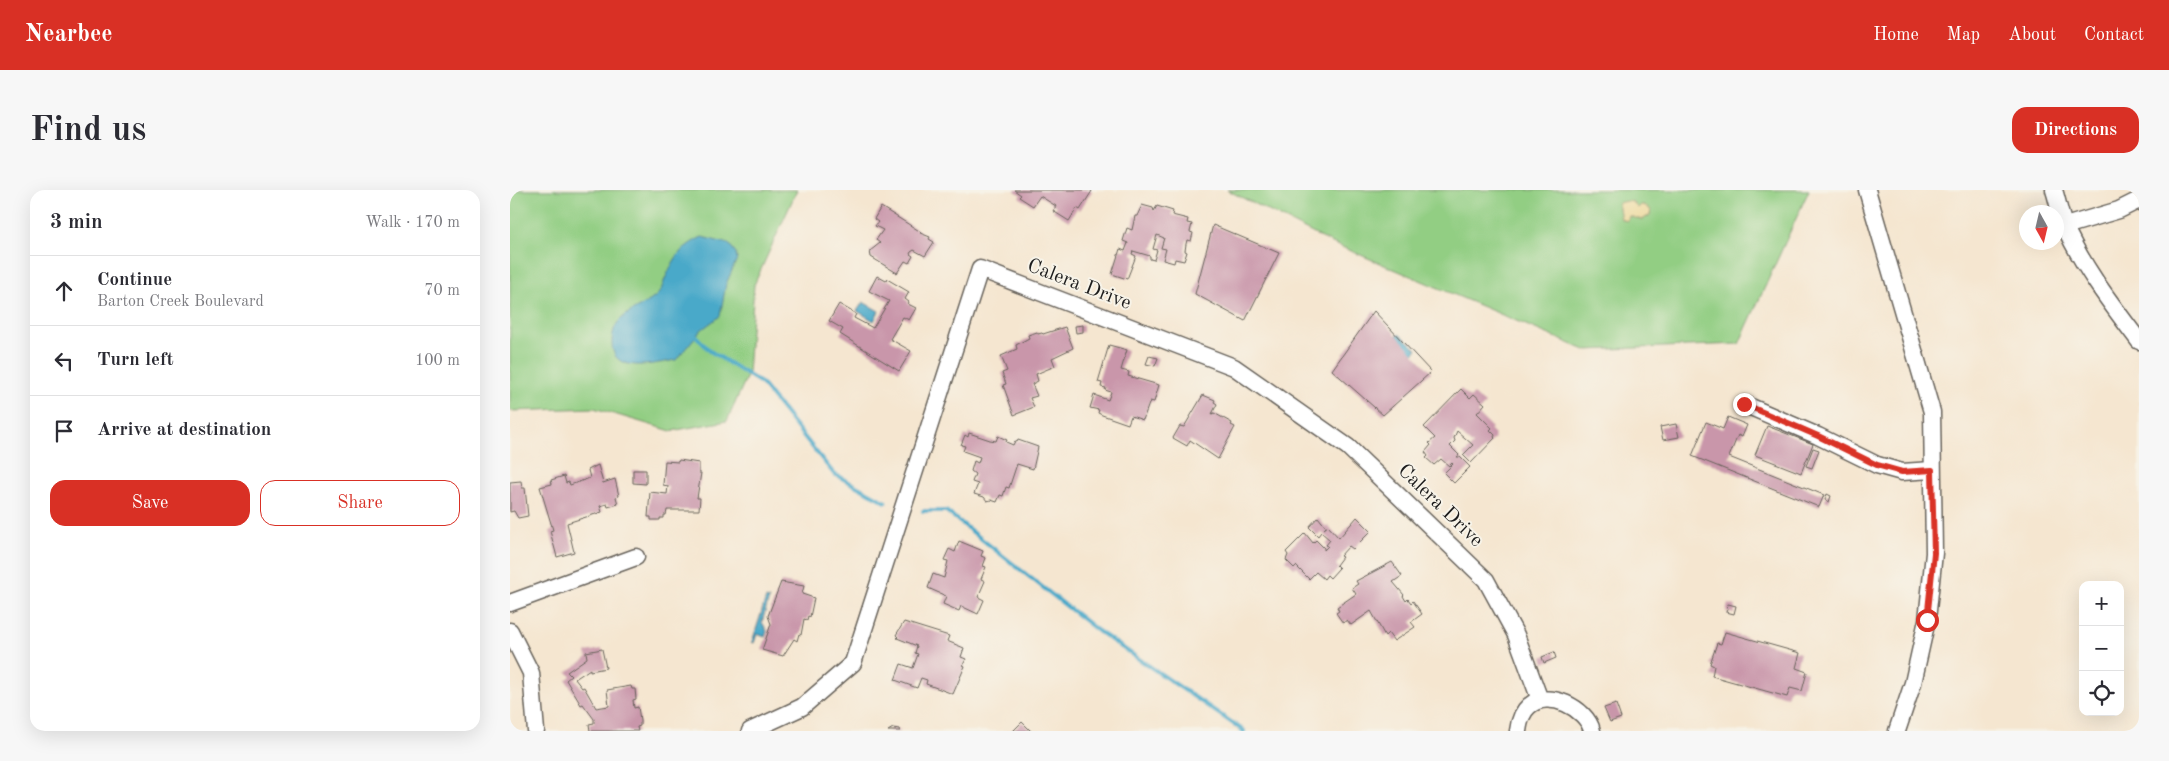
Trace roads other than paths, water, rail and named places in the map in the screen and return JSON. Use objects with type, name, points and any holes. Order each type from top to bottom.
[{"type":"street","points":[[1867,190],[1932,412],[1934,553],[1927,620],[1913,683],[1897,731]]},
{"type":"street","points":[[2054,190],[2058,205]]},
{"type":"street","points":[[2139,200],[2119,210],[2064,226],[2084,263],[2109,302],[2139,341]]},
{"type":"street","name":"Calera Drive","points":[[750,731],[802,707],[853,663],[980,269],[1234,367],[1348,447],[1486,580],[1516,635],[1540,700]]},
{"type":"street","points":[[1744,404],[1818,436],[1877,465],[1902,472],[1932,470]]},
{"type":"street","points":[[510,603],[636,557]]},
{"type":"street","points":[[510,631],[531,673],[536,731]]},
{"type":"street","points":[[1518,731],[1521,718],[1528,706],[1540,700],[1557,701],[1579,710],[1592,731]]},
{"type":"water","points":[[702,237],[729,244],[736,253],[737,259],[726,284],[720,316],[701,330],[676,360],[636,365],[627,364],[619,360],[614,353],[612,343],[613,333],[619,321],[659,293],[679,254],[688,245]]},
{"type":"water","points":[[863,302],[879,311],[874,321],[857,311]]},
{"type":"water","points":[[1399,334],[1417,349],[1411,356],[1395,338]]},
{"type":"water","points":[[766,598],[769,599],[762,622],[767,631],[765,637],[757,634],[754,643],[752,642]]},
{"type":"waterway","points":[[692,335],[696,336],[710,351],[761,383],[834,474],[886,502]]},
{"type":"waterway","points":[[923,511],[946,511],[1098,631],[1244,731]]}]
